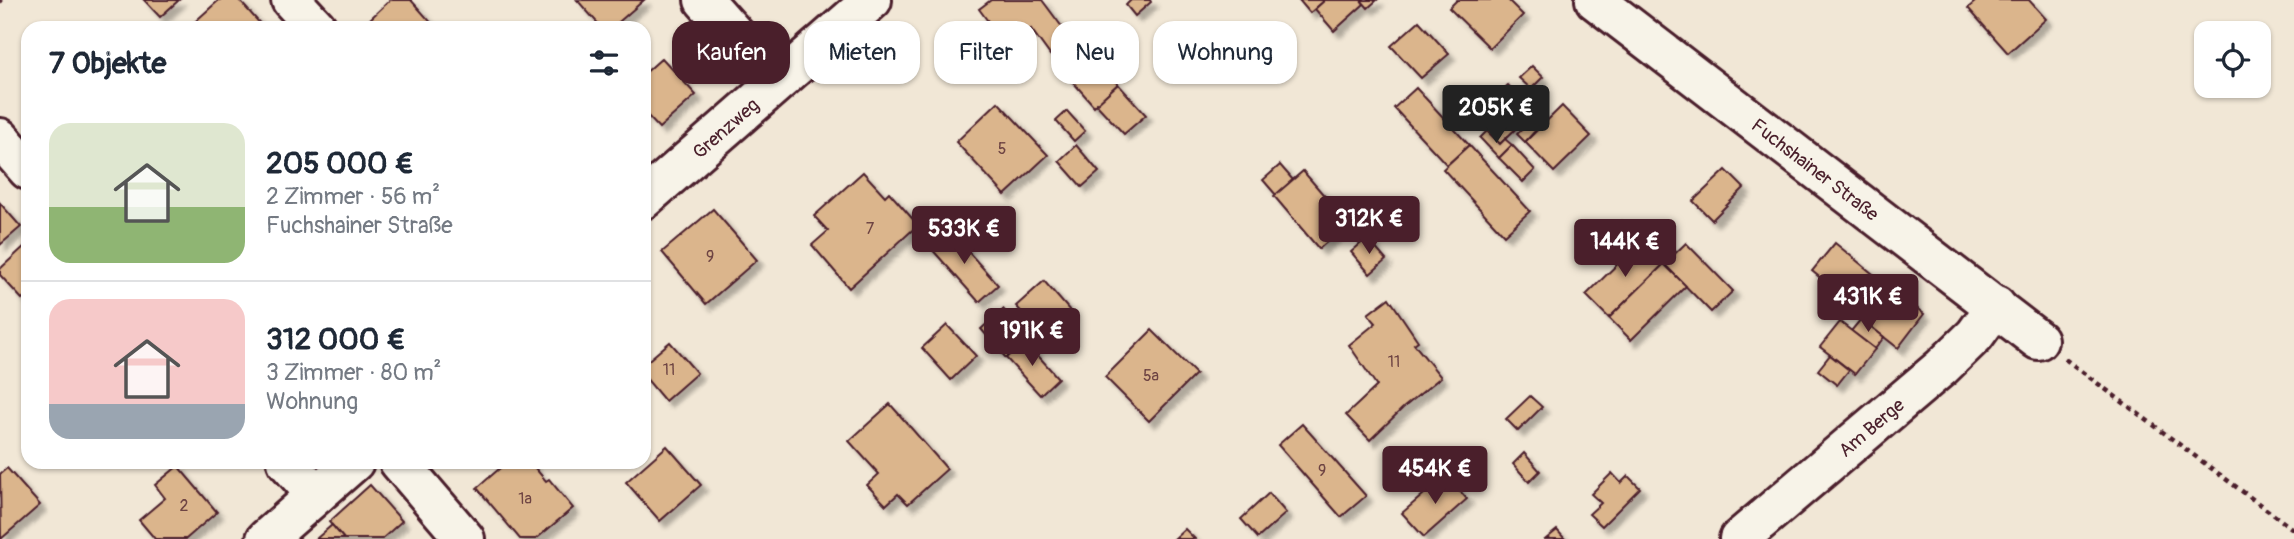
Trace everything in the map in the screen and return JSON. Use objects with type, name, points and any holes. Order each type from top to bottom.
[{"type":"street","points":[[291,0],[310,21]]},
{"type":"street","points":[[704,0],[722,21]]},
{"type":"street","name":"Grenzweg","points":[[790,70],[872,0]]},
{"type":"street","name":"Fuchshainer Straße","points":[[1595,0],[2038,340]]},
{"type":"street","name":"Grenzweg","points":[[651,193],[774,84]]},
{"type":"street","points":[[0,138],[21,162]]},
{"type":"street","name":"Am Berge","points":[[1739,539],[1942,367],[1975,335],[1996,306]]},
{"type":"street","points":[[292,469],[310,501]]},
{"type":"street","points":[[266,539],[346,469]]},
{"type":"street","points":[[405,469],[465,539]]},
{"type":"path","points":[[2038,340],[2294,530]]},
{"type":"building","points":[[144,0],[179,0],[160,17]]},
{"type":"building","points":[[219,0],[239,0],[258,21],[196,21]]},
{"type":"building","points":[[390,0],[411,0],[430,21],[370,21]]},
{"type":"building","points":[[577,0],[644,0],[620,21],[596,21]]},
{"type":"building","points":[[991,0],[1042,0],[1058,21],[1051,21],[1051,54],[1037,37],[1037,21],[988,21],[979,9]]},
{"type":"building","points":[[1131,0],[1151,2],[1135,16],[1126,5]]},
{"type":"building","points":[[1299,0],[1325,0],[1310,13]]},
{"type":"building","points":[[1325,0],[1361,0],[1364,4],[1334,31],[1315,9]]},
{"type":"building","points":[[1361,0],[1377,0],[1368,8]]},
{"type":"building","points":[[1457,0],[1508,0],[1523,15],[1490,48],[1449,8]]},
{"type":"building","points":[[1977,0],[2029,0],[2046,19],[2008,53],[1968,8]]},
{"type":"building","points":[[1419,21],[1449,54],[1421,78],[1391,46]]},
{"type":"building","points":[[662,58],[672,69],[672,84],[686,84],[696,95],[659,128],[651,119],[651,68]]},
{"type":"building","points":[[1532,66],[1543,77],[1531,89],[1519,78]]},
{"type":"building","points":[[1075,84],[1118,84],[1094,106]]},
{"type":"building","points":[[1118,84],[1146,115],[1124,134],[1096,104]]},
{"type":"building","points":[[1508,85],[1534,111],[1500,144],[1474,117]]},
{"type":"building","points":[[1416,88],[1469,145],[1447,165],[1394,108]]},
{"type":"building","points":[[998,102],[1048,155],[1005,195],[956,142]]},
{"type":"building","points":[[1562,106],[1591,136],[1554,172],[1525,142]]},
{"type":"building","points":[[1067,111],[1085,131],[1074,141],[1056,121]]},
{"type":"building","points":[[1529,123],[1536,130],[1525,142],[1517,134]]},
{"type":"building","points":[[1487,131],[1500,144],[1505,139],[1512,145],[1499,158],[1480,138]]},
{"type":"building","points":[[1076,145],[1099,172],[1082,187],[1059,161]]},
{"type":"building","points":[[1469,145],[1530,211],[1504,235],[1443,169]]},
{"type":"building","points":[[1512,145],[1535,170],[1523,182],[1499,158]]},
{"type":"building","points":[[1280,165],[1293,180],[1276,195],[1263,180]]},
{"type":"building","points":[[1726,170],[1744,188],[1712,220],[1693,201]]},
{"type":"building","points":[[1303,171],[1348,223],[1319,249],[1274,196]]},
{"type":"building","points":[[863,172],[885,196],[889,192],[918,225],[849,288],[812,245],[828,231],[814,216]]},
{"type":"building","points":[[0,203],[21,227],[0,245]]},
{"type":"building","points":[[713,209],[757,260],[706,304],[662,252]]},
{"type":"building","points":[[1622,221],[1641,241],[1619,262],[1600,243]]},
{"type":"building","points":[[948,229],[998,285],[979,302],[929,246]]},
{"type":"building","points":[[1367,238],[1386,260],[1370,274],[1351,252]]},
{"type":"building","points":[[1641,241],[1664,264],[1609,318],[1586,295]]},
{"type":"building","points":[[1686,243],[1733,291],[1711,312],[1664,264]]},
{"type":"building","points":[[1835,243],[1873,274],[1850,302],[1812,271]]},
{"type":"building","points":[[21,250],[21,298],[0,275],[0,269]]},
{"type":"building","points":[[1664,264],[1686,286],[1631,340],[1609,318]]},
{"type":"building","points":[[1044,281],[1071,312],[1044,336],[1016,306]]},
{"type":"building","points":[[1887,285],[1924,314],[1898,348],[1861,319]]},
{"type":"building","points":[[1389,298],[1418,341],[1414,344],[1441,377],[1370,440],[1346,415],[1377,386],[1349,345],[1376,323],[1368,314]]},
{"type":"building","points":[[1003,309],[1029,338],[1006,358],[981,329]]},
{"type":"building","points":[[1861,319],[1884,337],[1875,349],[1851,331]]},
{"type":"building","points":[[1840,322],[1875,349],[1855,374],[1820,347]]},
{"type":"building","points":[[947,325],[976,356],[951,380],[922,348]]},
{"type":"building","points":[[1152,330],[1196,374],[1149,421],[1105,377]]},
{"type":"building","points":[[1025,341],[1058,378],[1040,395],[1006,358]]},
{"type":"building","points":[[670,342],[697,373],[665,401],[651,384],[651,358]]},
{"type":"building","points":[[1830,355],[1849,370],[1837,385],[1818,370]]},
{"type":"building","points":[[1530,396],[1542,407],[1518,431],[1506,419]]},
{"type":"building","points":[[890,404],[947,469],[908,504],[898,494],[886,505],[867,485],[879,474],[849,441]]},
{"type":"building","points":[[1302,424],[1366,496],[1341,517],[1278,445]]},
{"type":"building","points":[[667,446],[701,485],[660,521],[626,482],[641,469],[651,469],[651,460]]},
{"type":"building","points":[[1524,453],[1540,471],[1529,482],[1513,464]]},
{"type":"building","points":[[7,468],[40,505],[1,539],[0,474]]},
{"type":"building","points":[[174,469],[181,469],[217,512],[186,539],[155,539],[139,520],[165,498],[155,485]]},
{"type":"building","points":[[499,469],[536,469],[546,481],[549,479],[573,508],[536,539],[520,539],[477,488]]},
{"type":"building","points":[[1612,473],[1621,483],[1628,476],[1640,488],[1602,526],[1589,514],[1601,503],[1591,494]]},
{"type":"building","points":[[1446,475],[1467,499],[1424,537],[1402,513]]},
{"type":"building","points":[[370,485],[402,521],[382,539],[344,539],[329,522]]},
{"type":"building","points":[[1269,493],[1286,513],[1258,538],[1241,519]]},
{"type":"building","points":[[332,525],[344,539],[316,539]]},
{"type":"building","points":[[1185,529],[1195,539],[1174,539]]},
{"type":"building","points":[[1557,530],[1565,539],[1546,539]]}]
